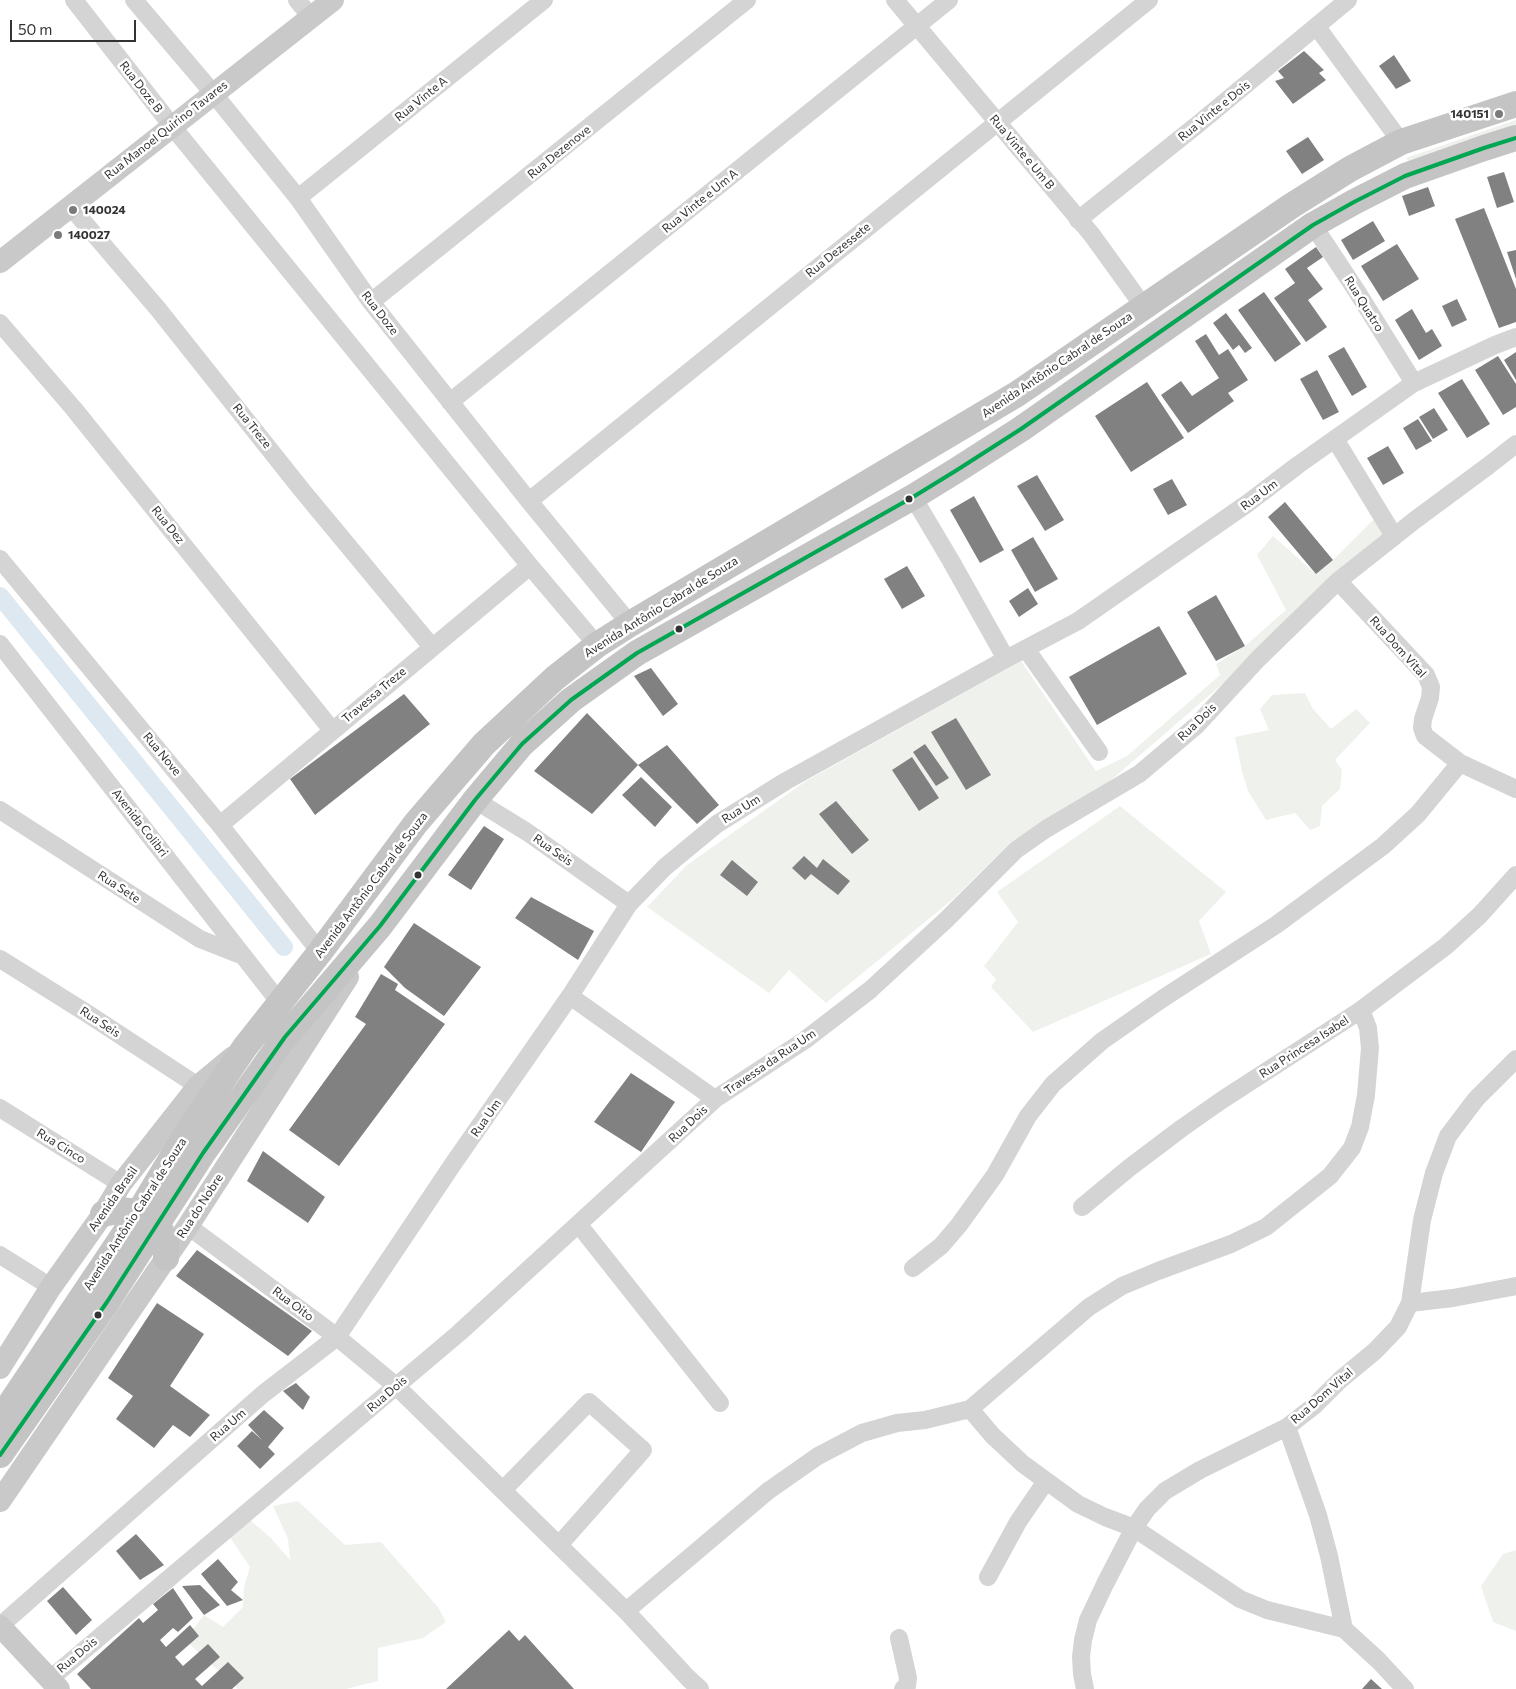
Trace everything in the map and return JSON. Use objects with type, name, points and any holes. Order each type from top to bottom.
[{"type":"highway","name":"Avenida Antônio Cabral de Souza","points":[[0,1455],[107,1302],[190,1128],[227,1072],[320,952],[416,823],[484,744],[555,678],[597,645],[630,624],[1017,394],[1291,206],[1350,168],[1401,142],[1516,104]]},
{"type":"highway","name":"Avenida Antônio Cabral de Souza","points":[[0,1419],[148,1218],[203,1153],[285,1037],[380,926],[475,800],[522,744],[571,700],[637,653],[913,497],[1021,429],[1314,225],[1404,176],[1516,138]]},
{"type":"highway","points":[[103,1214],[120,1210],[148,1218],[166,1242],[166,1258]]},
{"type":"main road","name":"Rua Manoel Quirino Tavares","points":[[0,262],[213,93],[304,9],[332,0]]},
{"type":"main road","name":"Rua do Nobre","points":[[0,1500],[188,1226],[380,926]]},
{"type":"main road","name":"Avenida Brasil","points":[[0,1368],[121,1184],[198,1086],[245,1048]]},
{"type":"main road","name":"Rua do Nobre","points":[[0,1518],[14,1481]]},
{"type":"main road","points":[[0,1626],[55,1684]]},
{"type":"street","name":"Rua Doze B","points":[[74,0],[172,126]]},
{"type":"street","name":"Rua Doze","points":[[134,0],[213,93],[298,198],[371,302],[529,501],[630,624]]},
{"type":"street","name":"Rua Vinte A","points":[[298,198],[544,0]]},
{"type":"street","name":"Rua Dezenove","points":[[371,302],[747,0]]},
{"type":"street","name":"Rua Vinte e Um B","points":[[895,0],[1078,220],[1144,306]]},
{"type":"street","name":"Rua Vinte e Um A","points":[[450,402],[950,0]]},
{"type":"street","name":"Rua Dezessete","points":[[529,501],[1148,0]]},
{"type":"street","name":"Rua Vinte e Dois","points":[[1078,220],[1197,125],[1348,0]]},
{"type":"street","points":[[1317,27],[1401,142]]},
{"type":"street","points":[[172,126],[530,566],[597,645]]},
{"type":"street","name":"Rua Treze","points":[[70,206],[158,309],[301,489],[432,647]]},
{"type":"street","name":"Rua Quatro","points":[[1314,225],[1414,383]]},
{"type":"street","name":"Rua Dez","points":[[0,323],[80,416],[332,730]]},
{"type":"street","name":"Rua Um","points":[[0,1626],[263,1394],[337,1337],[570,996],[628,904],[665,867],[717,824],[786,781],[1006,659],[1078,622],[1248,503],[1414,383],[1516,337]]},
{"type":"street","points":[[1335,439],[1394,536]]},
{"type":"street","name":"Rua Dois","points":[[870,990],[946,920],[1016,850],[1046,829],[1139,774],[1196,725],[1338,581],[1394,536],[1516,444]]},
{"type":"street","points":[[913,497],[1006,659]]},
{"type":"street","name":"Rua Nove","points":[[0,559],[220,825],[320,952]]},
{"type":"street","name":"Travessa Treze","points":[[220,825],[530,566]]},
{"type":"street","name":"Rua Dom Vital","points":[[1338,581],[1426,676],[1431,687],[1422,728],[1425,736],[1460,763],[1516,789]]},
{"type":"street","name":"Avenida Colibri","points":[[0,644],[280,1002]]},
{"type":"street","points":[[1026,649],[1099,752]]},
{"type":"street","points":[[0,655],[17,666]]},
{"type":"street","points":[[912,1268],[941,1246],[959,1225],[995,1175],[1028,1116],[1053,1084],[1102,1041],[1162,999],[1276,925],[1383,846],[1418,814],[1460,763]]},
{"type":"street","name":"Rua Seis","points":[[475,800],[527,832],[628,904]]},
{"type":"street","name":"Rua Sete","points":[[0,810],[200,940],[243,956]]},
{"type":"street","name":"Rua Princesa Isabel","points":[[1082,1207],[1182,1128],[1361,1010],[1446,946],[1480,915],[1516,875]]},
{"type":"street","name":"Rua Seis","points":[[0,959],[198,1086]]},
{"type":"street","name":"Travessa da Rua Um","points":[[570,996],[715,1099],[805,1040],[870,990]]},
{"type":"street","points":[[626,1611],[768,1491],[818,1456],[862,1433],[897,1423],[925,1420],[970,1409],[1089,1307],[1122,1286],[1231,1244],[1266,1227],[1330,1176],[1352,1148],[1360,1127],[1366,1095],[1370,1048],[1368,1028],[1361,1010]]},
{"type":"street","name":"Rua Dom Vital","points":[[1085,1689],[1082,1674],[1082,1657],[1083,1640],[1088,1620],[1104,1584],[1134,1528],[1147,1509],[1165,1492],[1200,1470],[1286,1426],[1314,1406],[1340,1380],[1375,1351],[1398,1327],[1410,1303],[1422,1220],[1434,1174],[1448,1136],[1476,1099],[1516,1059]]},
{"type":"street","name":"Rua Dois","points":[[55,1684],[459,1333],[715,1099]]},
{"type":"street","name":"Rua Cinco","points":[[0,1108],[121,1184]]},
{"type":"street","points":[[579,1225],[720,1404]]},
{"type":"street","name":"Rua Oito","points":[[188,1226],[337,1337],[396,1386],[626,1611],[700,1689]]},
{"type":"street","points":[[0,1255],[51,1288]]},
{"type":"street","points":[[1410,1303],[1453,1298],[1516,1286]]},
{"type":"street","points":[[503,1490],[589,1402],[643,1450],[559,1545]]},
{"type":"street","points":[[970,1409],[993,1436],[1023,1464],[1078,1504],[1134,1528],[1240,1599],[1267,1610],[1344,1629],[1379,1661],[1405,1689]]},
{"type":"street","points":[[1286,1426],[1318,1515],[1329,1556],[1344,1629]]},
{"type":"street","points":[[988,1578],[1018,1522],[1046,1481]]},
{"type":"street","points":[[899,1638],[908,1678],[903,1689]]},
{"type":"shaded area","points":[[1516,120],[1516,129],[1410,163],[1406,158]]},
{"type":"shaded area","points":[[1374,519],[1392,529],[1226,681],[1110,781],[1010,843],[953,899],[826,1003],[789,970],[769,993],[647,907],[687,865],[806,781],[1021,661],[1096,771],[1127,756],[1220,675],[1216,664],[1245,646],[1286,610],[1257,555],[1273,536],[1316,574],[1333,560]]},
{"type":"shaded area","points":[[1305,693],[1313,709],[1331,729],[1356,709],[1370,723],[1335,760],[1342,770],[1340,789],[1322,806],[1320,826],[1310,830],[1295,813],[1266,820],[1248,791],[1235,737],[1269,730],[1260,709],[1272,695]]},
{"type":"shaded area","points":[[1120,806],[1226,892],[1199,921],[1211,954],[1033,1032],[991,987],[996,979],[984,966],[1018,922],[997,892]]},
{"type":"shaded area","points":[[298,1501],[345,1545],[381,1542],[438,1607],[446,1622],[423,1638],[378,1648],[378,1681],[346,1689],[238,1689],[185,1640],[204,1615],[223,1627],[243,1607],[244,1587],[250,1567],[229,1536],[250,1520],[271,1538],[290,1560],[288,1539],[273,1506]]},
{"type":"shaded area","points":[[1516,1550],[1516,1631],[1493,1622],[1481,1586],[1503,1554]]},
{"type":"building","points":[[1304,51],[1324,70],[1319,73],[1326,80],[1293,104],[1275,81],[1284,78],[1278,71]]},
{"type":"building","points":[[1394,55],[1411,81],[1396,89],[1379,66]]},
{"type":"building","points":[[1308,137],[1324,160],[1302,174],[1286,151]]},
{"type":"building","points":[[1504,172],[1514,202],[1497,208],[1487,177]]},
{"type":"building","points":[[1428,187],[1435,206],[1409,216],[1402,196]]},
{"type":"building","points":[[1484,208],[1516,289],[1516,322],[1499,328],[1455,219]]},
{"type":"building","points":[[1373,221],[1385,241],[1353,260],[1341,240]]},
{"type":"building","points":[[1397,244],[1419,279],[1383,301],[1361,266]]},
{"type":"building","points":[[1316,247],[1323,257],[1307,268],[1323,289],[1308,300],[1327,327],[1306,342],[1274,298],[1295,283],[1285,269]]},
{"type":"building","points":[[1516,250],[1516,279],[1507,252]]},
{"type":"building","points":[[1264,292],[1301,344],[1275,362],[1238,310]]},
{"type":"building","points":[[1457,299],[1467,320],[1452,327],[1442,306]]},
{"type":"building","points":[[1412,309],[1426,333],[1432,329],[1442,346],[1419,360],[1395,320]]},
{"type":"building","points":[[1226,313],[1252,348],[1245,353],[1239,345],[1233,350],[1213,323]]},
{"type":"building","points":[[1206,334],[1219,355],[1228,349],[1248,380],[1228,393],[1234,401],[1188,433],[1161,395],[1181,381],[1192,396],[1219,378],[1195,341]]},
{"type":"building","points":[[1344,347],[1367,387],[1352,396],[1328,356]]},
{"type":"building","points":[[1516,352],[1516,380],[1504,360]]},
{"type":"building","points":[[1498,356],[1516,384],[1516,407],[1503,415],[1475,370]]},
{"type":"building","points":[[1317,370],[1339,412],[1323,420],[1300,379]]},
{"type":"building","points":[[1462,379],[1490,424],[1467,438],[1438,393]]},
{"type":"building","points":[[1147,382],[1184,438],[1131,472],[1095,416]]},
{"type":"building","points":[[1434,408],[1448,430],[1433,439],[1419,417]]},
{"type":"building","points":[[1418,419],[1432,441],[1416,450],[1403,428]]},
{"type":"building","points":[[1388,446],[1404,473],[1383,485],[1367,458]]},
{"type":"building","points":[[1037,475],[1064,520],[1045,531],[1017,486]]},
{"type":"building","points":[[1172,479],[1187,505],[1168,515],[1153,489]]},
{"type":"building","points":[[974,496],[1004,550],[980,563],[950,510]]},
{"type":"building","points":[[1285,502],[1333,560],[1316,574],[1268,517]]},
{"type":"building","points":[[1033,537],[1058,579],[1035,592],[1011,550]]},
{"type":"building","points":[[907,566],[925,596],[902,609],[884,579]]},
{"type":"building","points":[[1028,588],[1038,604],[1019,617],[1009,601]]},
{"type":"building","points":[[1216,595],[1245,646],[1216,661],[1187,612]]},
{"type":"building","points":[[1159,626],[1187,674],[1097,725],[1069,677]]},
{"type":"building","points":[[651,668],[678,704],[663,716],[634,676]]},
{"type":"building","points":[[404,694],[430,724],[315,815],[290,779]]},
{"type":"building","points":[[587,713],[638,765],[592,814],[534,771]]},
{"type":"building","points":[[956,718],[991,775],[966,790],[931,732]]},
{"type":"building","points":[[925,744],[949,778],[936,786],[913,752]]},
{"type":"building","points":[[667,745],[719,805],[697,824],[638,765]]},
{"type":"building","points":[[912,757],[939,798],[919,811],[892,770]]},
{"type":"building","points":[[641,777],[672,807],[655,827],[622,795]]},
{"type":"building","points":[[836,801],[869,840],[852,854],[819,814]]},
{"type":"building","points":[[484,826],[504,839],[471,890],[448,875]]},
{"type":"building","points":[[804,856],[817,868],[823,859],[850,881],[838,895],[811,874],[805,880],[792,868]]},
{"type":"building","points":[[732,860],[758,882],[747,896],[720,875]]},
{"type":"building","points":[[531,897],[594,931],[578,960],[515,918]]},
{"type":"building","points":[[414,923],[481,967],[444,1016],[405,988],[384,967]]},
{"type":"building","points":[[381,974],[398,984],[395,990],[445,1024],[339,1166],[289,1130],[366,1024],[355,1017]]},
{"type":"building","points":[[631,1073],[675,1102],[641,1152],[594,1122]]},
{"type":"building","points":[[263,1151],[325,1197],[308,1223],[247,1181]]},
{"type":"building","points":[[197,1250],[312,1331],[288,1356],[176,1276]]},
{"type":"building","points":[[157,1303],[204,1334],[170,1386],[210,1415],[190,1437],[173,1425],[154,1448],[116,1419],[133,1396],[108,1378]]},
{"type":"building","points":[[296,1383],[310,1397],[303,1410],[283,1391]]},
{"type":"building","points":[[264,1410],[284,1428],[268,1447],[275,1454],[260,1469],[237,1446],[252,1431],[262,1440],[248,1425]]},
{"type":"building","points":[[136,1534],[164,1565],[140,1580],[116,1551]]},
{"type":"building","points":[[218,1559],[238,1582],[231,1590],[243,1600],[227,1606],[201,1574]]},
{"type":"building","points":[[200,1585],[220,1605],[204,1615],[182,1586]]},
{"type":"building","points":[[63,1587],[92,1620],[76,1635],[47,1601]]},
{"type":"building","points":[[173,1588],[193,1618],[178,1632],[173,1628],[160,1640],[166,1647],[190,1625],[199,1636],[175,1657],[183,1666],[208,1644],[220,1657],[195,1679],[202,1686],[228,1662],[244,1678],[232,1689],[91,1689],[77,1674],[139,1618],[143,1623],[158,1610],[153,1604]]},
{"type":"building","points":[[509,1630],[519,1641],[525,1635],[574,1689],[446,1689]]},
{"type":"building","points":[[1371,1679],[1382,1689],[1362,1689]]},
{"type":"waterway","points":[[0,596],[284,947]]},
{"type":"transit line","points":[[0,1455],[107,1302],[203,1153],[285,1037],[380,926],[475,800],[522,744],[571,700],[637,653],[913,497],[957,470],[1021,429],[1313,225],[1405,176],[1516,138]]},
{"type":"place","name":"140151","points":[[1499,114]]},
{"type":"place","name":"140024","points":[[73,210]]},
{"type":"place","name":"140027","points":[[58,235]]}]
